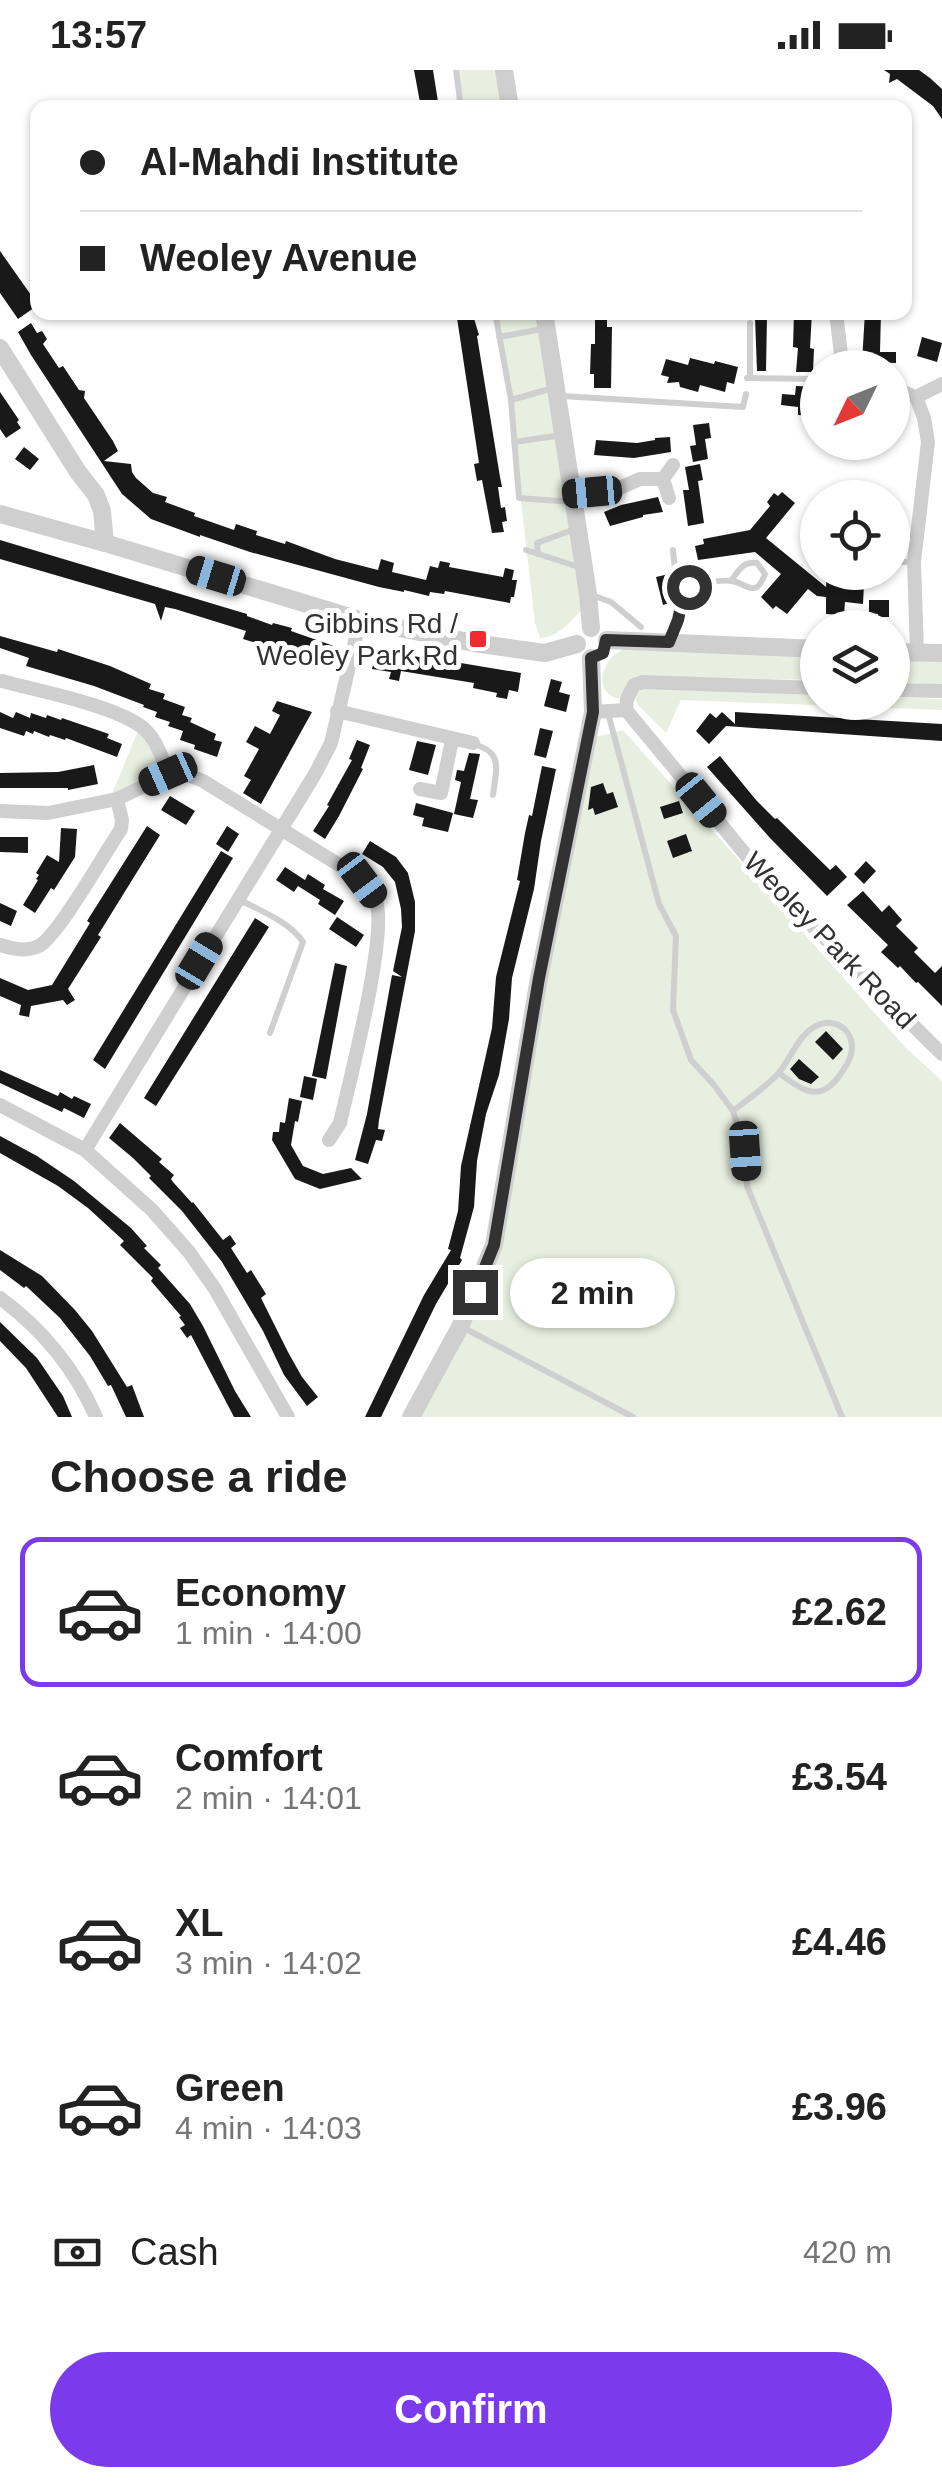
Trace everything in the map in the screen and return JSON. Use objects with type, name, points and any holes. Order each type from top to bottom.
[{"type":"street","points":[[504,70],[509,100]]},
{"type":"street","points":[[545,320],[576,529],[603,653],[591,658]]},
{"type":"street","points":[[837,320],[840,350]]},
{"type":"street","points":[[0,348],[96,495],[105,543]]},
{"type":"street","points":[[916,398],[942,384]]},
{"type":"street","points":[[910,396],[916,398],[924,418],[928,442],[914,562],[917,652]]},
{"type":"street","points":[[663,479],[673,465]]},
{"type":"street","points":[[572,498],[617,489],[640,479],[663,479]]},
{"type":"street","points":[[663,479],[669,498]]},
{"type":"street","points":[[82,537],[91,518],[84,482]]},
{"type":"street","points":[[0,514],[360,620],[545,653],[577,644]]},
{"type":"street","points":[[84,1150],[332,743],[360,620]]},
{"type":"street","points":[[591,658],[580,652],[580,635],[800,648]]},
{"type":"street","points":[[910,652],[942,653]]},
{"type":"street","points":[[411,1417],[460,1326],[494,1245],[539,978],[601,712],[591,658]]},
{"type":"street","points":[[2,681],[110,711],[140,726],[157,746],[168,774]]},
{"type":"street","points":[[601,712],[626,710],[634,685],[643,682],[800,687]]},
{"type":"street","points":[[910,690],[942,691]]},
{"type":"street","name":"Weoley Park Road","points":[[626,710],[770,884],[941,1052]]},
{"type":"street","points":[[338,711],[472,743]]},
{"type":"street","points":[[420,788],[441,793],[452,740]]},
{"type":"street","points":[[0,811],[48,813],[117,799],[168,774],[183,774],[203,782],[362,880],[377,901],[378,944],[340,1123],[329,1140]]},
{"type":"street","points":[[0,945],[29,950],[44,944],[57,928],[121,829],[117,799]]},
{"type":"street","points":[[0,1105],[84,1150],[152,1210],[215,1289],[288,1417]]},
{"type":"street","points":[[0,1298],[25,1316],[56,1349],[96,1417]]},
{"type":"lane","points":[[456,70],[460,100]]},
{"type":"lane","points":[[496,320],[511,400],[520,498],[572,498]]},
{"type":"lane","points":[[499,337],[545,320]]},
{"type":"lane","points":[[750,323],[748,378],[800,379]]},
{"type":"lane","points":[[511,400],[555,392],[743,407],[746,394]]},
{"type":"lane","points":[[514,442],[562,435]]},
{"type":"lane","points":[[538,556],[536,542],[576,529]]},
{"type":"lane","points":[[526,550],[584,568]]},
{"type":"lane","points":[[673,550],[676,580],[684,592]]},
{"type":"lane","points":[[669,642],[689,587],[731,580],[755,588],[765,574],[758,563],[747,562],[731,580]]},
{"type":"lane","points":[[588,594],[611,602],[641,627]]},
{"type":"lane","points":[[601,712],[659,904],[676,936],[673,1010],[690,1060],[733,1111],[745,1151],[747,1186],[842,1417]]},
{"type":"lane","points":[[472,743],[494,754],[493,795]]},
{"type":"lane","points":[[237,898],[269,915],[303,942],[270,1033]]},
{"type":"lane","points":[[733,1111],[779,1073],[810,1029],[828,1022],[848,1032],[853,1040],[850,1060],[830,1086],[820,1092],[800,1089],[779,1073]]},
{"type":"lane","points":[[460,1326],[633,1417]]},
{"type":"green space","points":[[455,70],[499,70],[505,100],[460,100]]},
{"type":"green space","points":[[497,320],[539,320],[585,606],[560,631],[547,637],[540,638],[535,623]]},
{"type":"green space","points":[[628,648],[800,653],[800,680],[639,677],[629,682],[619,699],[604,689],[602,681],[607,664],[619,651]]},
{"type":"green space","points":[[910,660],[942,661],[942,685],[910,683]]},
{"type":"green space","points":[[643,688],[800,693],[800,705],[681,700],[666,733],[637,704],[636,694]]},
{"type":"green space","points":[[910,698],[942,699],[942,710],[910,709]]},
{"type":"green space","points":[[623,730],[905,1047],[942,1081],[942,1417],[419,1417],[498,1240],[592,738]]},
{"type":"green space","points":[[138,731],[151,745],[160,772],[111,796]]},
{"type":"building","points":[[414,70],[433,70],[438,100],[420,100]]},
{"type":"building","points":[[884,70],[919,70],[930,78],[942,89],[942,119],[933,106],[897,79],[889,83],[890,74]]},
{"type":"building","points":[[0,251],[30,294],[30,311],[18,319],[0,293]]},
{"type":"building","points":[[457,320],[474,320],[479,335],[502,487],[498,487],[501,508],[505,507],[507,521],[502,522],[504,532],[492,533],[482,480],[477,481],[474,464],[479,463]]},
{"type":"building","points":[[595,320],[607,320],[607,327],[612,327],[611,388],[594,388],[594,374],[590,374],[591,344],[595,344]]},
{"type":"building","points":[[755,320],[767,320],[766,371],[757,371]]},
{"type":"building","points":[[794,320],[812,320],[810,348],[814,350],[800,350],[800,372],[796,372],[798,348],[793,347]]},
{"type":"building","points":[[865,320],[881,320],[880,350],[863,350]]},
{"type":"building","points":[[31,323],[47,339],[43,344],[59,368],[63,366],[79,390],[85,391],[84,398],[113,441],[118,451],[104,461],[131,464],[136,478],[153,493],[167,497],[165,502],[234,530],[236,524],[257,531],[256,535],[335,559],[378,570],[381,559],[394,563],[392,572],[426,580],[430,566],[438,568],[440,561],[450,563],[449,567],[503,577],[505,568],[514,570],[514,597],[510,603],[445,591],[430,592],[429,596],[379,587],[250,552],[151,519],[122,494],[31,355],[18,332]]},
{"type":"building","points":[[922,337],[942,343],[937,362],[917,356]]},
{"type":"building","points":[[690,358],[738,367],[734,384],[727,382],[725,392],[700,385],[698,392],[680,387],[679,382],[667,383],[669,377],[661,375],[666,359],[688,365]]},
{"type":"building","points":[[796,386],[800,386],[800,415],[798,407],[781,405],[782,394],[795,395]]},
{"type":"building","points":[[0,392],[21,428],[6,438],[0,429]]},
{"type":"building","points":[[709,423],[711,438],[705,439],[708,459],[693,462],[693,425]]},
{"type":"building","points":[[670,437],[671,452],[634,458],[594,455],[596,440],[637,443]]},
{"type":"building","points":[[24,447],[39,459],[30,470],[15,459]]},
{"type":"building","points":[[700,464],[703,480],[698,481],[704,523],[688,526],[683,490],[689,490],[685,467]]},
{"type":"building","points":[[782,492],[795,503],[766,538],[800,566],[800,590],[807,590],[787,614],[776,606],[773,609],[761,597],[781,574],[755,552],[698,560],[695,546],[704,544],[703,539],[750,530],[770,506],[767,502],[774,493],[778,496]]},
{"type":"building","points":[[658,497],[663,512],[610,526],[604,512]]},
{"type":"building","points":[[0,540],[292,628],[291,631],[334,646],[329,661],[278,644],[276,649],[243,639],[246,631],[175,609],[165,607],[161,621],[155,604],[0,559]]},
{"type":"building","points":[[669,574],[675,601],[663,605],[656,577]]},
{"type":"building","points":[[809,590],[864,590],[863,604],[845,602],[844,610],[826,610],[826,597]]},
{"type":"building","points":[[869,600],[889,600],[889,610],[869,610]]},
{"type":"building","points":[[0,636],[57,652],[58,649],[151,684],[149,689],[165,694],[163,699],[185,707],[182,715],[192,718],[190,722],[216,734],[214,740],[222,742],[217,757],[180,740],[183,731],[168,726],[170,722],[155,717],[157,712],[144,705],[26,666],[29,658],[0,648]]},
{"type":"building","points":[[376,652],[521,673],[518,692],[509,690],[507,699],[473,688],[474,683],[401,671],[399,681],[389,679],[391,672],[372,669]]},
{"type":"building","points":[[551,679],[562,682],[559,692],[570,695],[566,712],[544,706]]},
{"type":"building","points":[[277,701],[312,712],[261,804],[243,793],[251,780],[244,776],[259,749],[246,742],[255,726],[270,734],[280,715],[272,711]]},
{"type":"building","points":[[0,712],[13,718],[16,712],[30,718],[31,713],[62,718],[109,734],[107,738],[122,744],[117,757],[66,738],[34,731],[26,731],[24,736],[0,728]]},
{"type":"building","points":[[722,712],[735,724],[735,712],[800,716],[800,720],[942,724],[942,741],[726,726],[709,744],[696,731],[710,713],[716,718]]},
{"type":"building","points":[[540,728],[553,731],[546,758],[534,755]]},
{"type":"building","points":[[357,740],[370,745],[363,769],[325,839],[313,831],[352,760],[349,759]]},
{"type":"building","points":[[417,741],[436,745],[428,775],[409,770]]},
{"type":"building","points":[[469,753],[480,754],[470,799],[478,800],[473,818],[454,814],[461,782],[455,780],[457,770],[464,771]]},
{"type":"building","points":[[720,756],[775,819],[830,870],[836,865],[847,877],[827,896],[707,767]]},
{"type":"building","points":[[94,765],[98,784],[68,790],[0,788],[0,773],[58,772]]},
{"type":"building","points":[[542,766],[556,769],[534,889],[512,978],[509,1019],[499,1075],[486,1114],[474,1207],[462,1260],[381,1417],[365,1417],[424,1295],[451,1250],[448,1249],[458,1211],[461,1166],[492,1028],[496,977],[520,881],[517,880],[525,833]]},
{"type":"building","points":[[603,783],[607,794],[613,792],[618,807],[595,815],[593,808],[588,810],[591,787]]},
{"type":"building","points":[[170,796],[195,811],[186,825],[161,810]]},
{"type":"building","points":[[679,801],[683,813],[664,819],[660,807]]},
{"type":"building","points":[[416,803],[453,813],[448,832],[422,826],[424,818],[413,815]]},
{"type":"building","points":[[147,826],[160,835],[68,989],[75,1000],[67,1005],[63,1000],[31,1006],[29,1017],[19,1015],[21,1005],[0,996],[0,978],[28,990],[52,985]]},
{"type":"building","points":[[227,826],[239,834],[228,852],[216,844]]},
{"type":"building","points":[[61,828],[77,829],[75,857],[35,913],[23,905],[47,855],[59,862]]},
{"type":"building","points":[[686,834],[692,851],[673,858],[667,841]]},
{"type":"building","points":[[0,837],[28,837],[28,853],[0,852]]},
{"type":"building","points":[[370,841],[396,857],[408,873],[415,902],[415,931],[379,1120],[378,1129],[385,1130],[382,1141],[376,1140],[368,1164],[355,1160],[392,975],[402,977],[393,971],[402,927],[395,882],[383,867],[362,854]]},
{"type":"building","points":[[221,851],[233,858],[105,1069],[93,1060]]},
{"type":"building","points":[[866,861],[876,871],[864,884],[854,874]]},
{"type":"building","points":[[285,867],[305,880],[308,874],[344,901],[335,915],[298,886],[294,892],[276,880]]},
{"type":"building","points":[[863,891],[882,912],[889,905],[902,920],[896,926],[935,973],[942,966],[942,1006],[881,952],[888,945],[847,905]]},
{"type":"building","points":[[0,903],[17,911],[11,926],[0,921]]},
{"type":"building","points":[[337,917],[364,935],[356,947],[329,929]]},
{"type":"building","points":[[255,918],[269,927],[156,1106],[144,1098]]},
{"type":"building","points":[[335,963],[347,966],[326,1079],[312,1076]]},
{"type":"building","points":[[826,1031],[843,1049],[833,1060],[815,1042]]},
{"type":"building","points":[[799,1059],[819,1077],[811,1084],[790,1069]]},
{"type":"building","points":[[0,1070],[58,1096],[60,1092],[91,1104],[84,1118],[64,1108],[62,1112],[0,1083]]},
{"type":"building","points":[[304,1076],[317,1079],[313,1100],[300,1097]]},
{"type":"building","points":[[289,1098],[302,1101],[291,1145],[303,1166],[323,1174],[351,1168],[362,1179],[320,1189],[295,1179],[272,1140],[273,1132],[279,1132],[280,1122],[285,1123]]},
{"type":"building","points":[[120,1123],[162,1159],[159,1162],[174,1175],[173,1182],[223,1240],[230,1235],[236,1244],[231,1248],[266,1294],[261,1298],[288,1352],[318,1397],[307,1406],[284,1375],[222,1262],[151,1176],[109,1138]]},
{"type":"building","points":[[0,1136],[74,1181],[131,1228],[161,1265],[158,1268],[190,1304],[251,1417],[234,1417],[191,1335],[187,1338],[180,1328],[185,1325],[181,1316],[151,1281],[153,1278],[120,1245],[124,1241],[58,1186],[0,1153]]},
{"type":"building","points":[[0,1250],[42,1276],[75,1310],[127,1387],[132,1385],[144,1417],[126,1417],[111,1385],[60,1318],[26,1286],[0,1270]]},
{"type":"building","points":[[0,1322],[37,1358],[72,1417],[58,1417],[26,1368],[0,1341]]},
{"type":"place","name":"Gibbins Rd / Weoley Park Rd","points":[[478,639]]},
{"type":"route","points":[[475,1292],[494,1245],[539,978],[593,712],[591,658],[603,653],[606,640],[669,642],[689,587]]}]
